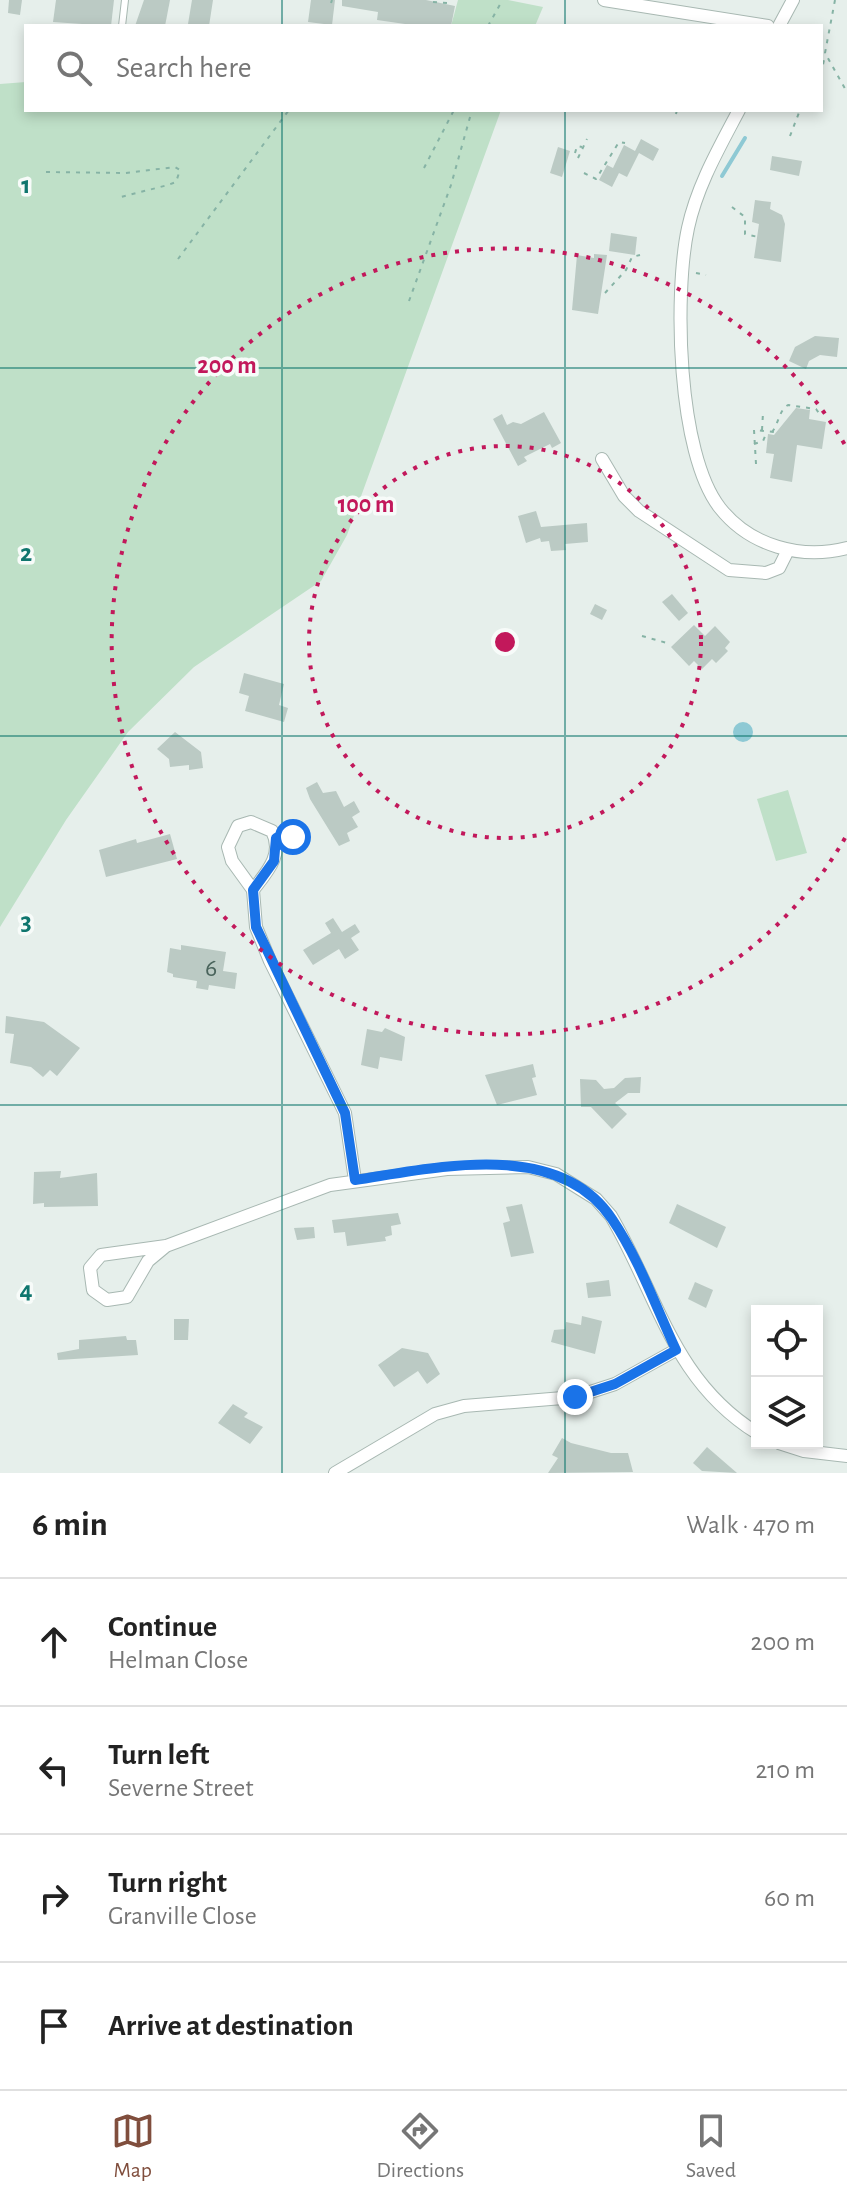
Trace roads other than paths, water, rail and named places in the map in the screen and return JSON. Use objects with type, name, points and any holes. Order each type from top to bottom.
[{"type":"street","points":[[604,0],[755,24]]},
{"type":"street","points":[[780,24],[793,0]]},
{"type":"street","points":[[738,112],[698,195],[684,250],[681,308],[688,416],[697,459],[718,506],[759,540],[807,553],[847,548]]},
{"type":"street","points":[[602,459],[624,496],[639,511],[729,570],[766,573],[779,568],[788,550]]},
{"type":"street","points":[[253,890],[274,861],[276,838],[266,827],[251,822],[238,826],[231,835],[228,847],[232,861],[253,890],[256,927],[270,961],[345,1113],[355,1180]]},
{"type":"street","points":[[166,1246],[148,1261],[127,1297],[107,1300],[93,1290],[89,1274],[94,1261],[109,1253],[166,1246],[303,1194],[355,1180],[500,1165],[528,1167],[556,1174],[596,1199],[611,1216],[676,1350],[706,1392],[751,1428]]},
{"type":"street","points":[[120,1253],[133,1263],[137,1283]]},
{"type":"street","points":[[335,1473],[435,1414],[464,1406],[575,1397],[615,1384],[676,1350]]},
{"type":"street","points":[[798,1449],[847,1456]]},
{"type":"lane","points":[[122,24],[125,0]]},
{"type":"water","points":[[743,722],[750,725],[753,732],[750,739],[743,742],[736,739],[733,732],[736,725]]},
{"type":"waterway","points":[[722,176],[745,138]]}]
